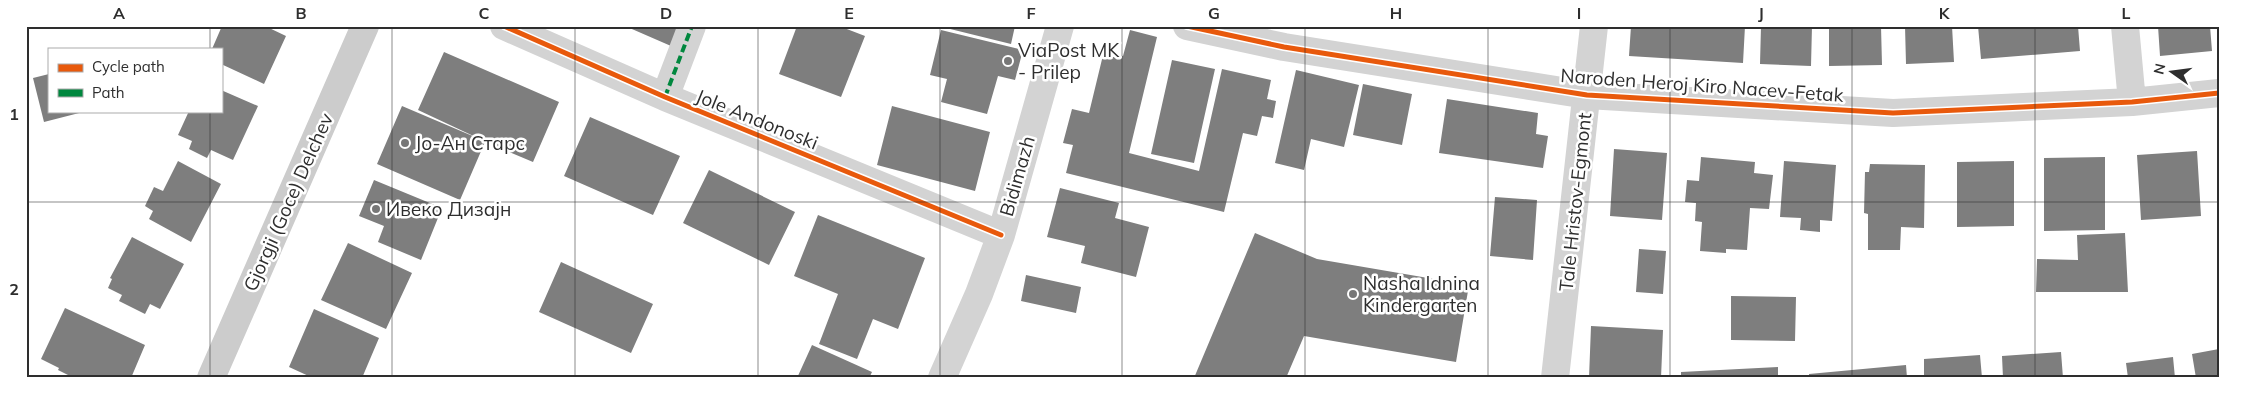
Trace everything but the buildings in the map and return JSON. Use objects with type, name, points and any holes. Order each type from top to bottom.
[{"type":"main road","name":"Gjorgji (Goce) Delchev","points":[[212,378],[365,26]]},
{"type":"street","name":"Jole Andonoski","points":[[504,26],[665,97],[1000,234]]},
{"type":"street","points":[[665,97],[692,26]]},
{"type":"street","name":"Bidimazh","points":[[942,378],[978,294],[1000,234],[1060,26]]},
{"type":"street","name":"Naroden Heroj Kiro Nacev-Fetak","points":[[1187,26],[1284,47],[1587,95],[1893,113],[2132,102],[2219,93]]},
{"type":"street","name":"Tale Hristov-Egmont","points":[[1556,378],[1594,26]]},
{"type":"street","points":[[2125,26],[2132,102]]},
{"type":"marked path","points":[[665,97],[692,26]]},
{"type":"cycle path","points":[[504,26],[665,97],[1001,235]]},
{"type":"cycle path","points":[[1187,26],[1284,47],[1587,95],[1893,113],[2132,102],[2219,93]]},
{"type":"place","name":"ViaPost MK - Prilep","points":[[1008,61]]},
{"type":"place","name":"Јо-Ан Старс","points":[[405,143]]},
{"type":"place","name":"Ивеко Дизајн","points":[[376,209]]},
{"type":"place","name":"Nasha Idnina Kindergarten","points":[[1353,294]]}]
